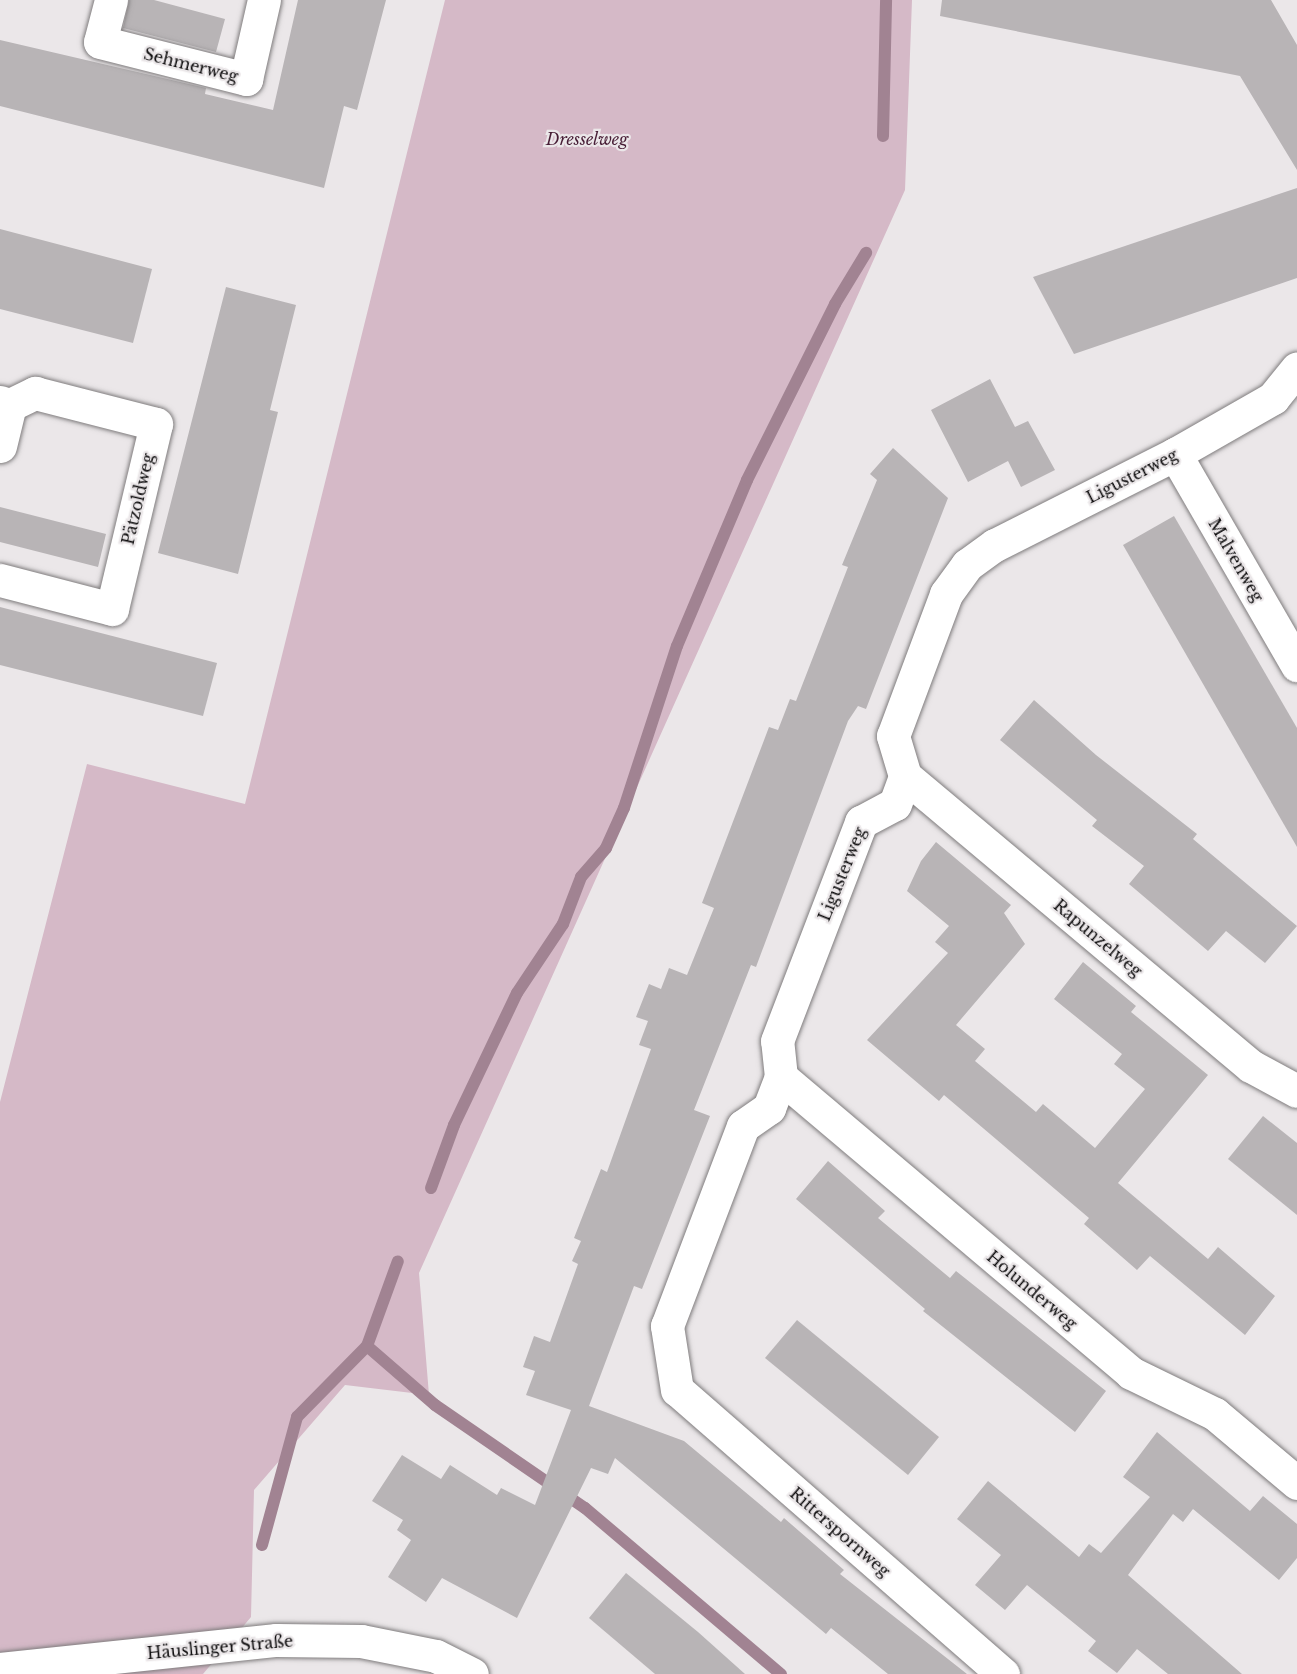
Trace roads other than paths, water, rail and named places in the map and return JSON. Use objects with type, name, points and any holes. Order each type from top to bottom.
[{"type":"street","name":"Sehmerweg","points":[[111,0],[100,42],[246,79],[264,0]]},
{"type":"street","name":"Ligusterweg","points":[[677,1390],[667,1326],[743,1126],[769,1108],[780,1077],[777,1041],[861,822],[895,804],[905,776],[893,736],[946,594],[967,565],[996,545],[1175,454],[1273,398],[1297,368]]},
{"type":"street","name":"Pätzoldweg","points":[[0,446],[5,404],[35,393],[156,424],[112,609],[0,580]]},
{"type":"street","name":"Malvenweg","points":[[1175,454],[1297,665]]},
{"type":"street","name":"Rapunzelweg","points":[[905,776],[1251,1066],[1297,1091]]},
{"type":"street","name":"Holunderweg","points":[[780,1077],[1131,1373],[1215,1414],[1297,1483]]},
{"type":"street","name":"Ritterspornweg","points":[[677,1390],[1003,1674]]},
{"type":"street","name":"Häuslinger Straße","points":[[0,1669],[276,1640],[361,1641],[436,1656],[472,1674]]},
{"type":"waterway","points":[[883,136],[886,0]]},
{"type":"waterway","points":[[431,1188],[454,1125],[517,993],[563,924],[581,877],[606,848],[624,808],[677,646],[747,480],[835,304],[866,253]]},
{"type":"waterway","points":[[262,1545],[297,1417],[367,1346],[398,1261]]},
{"type":"waterway","points":[[367,1346],[435,1405],[585,1508],[781,1674]]},
{"type":"park label","name":"Dresselweg","points":[[587,139]]}]
